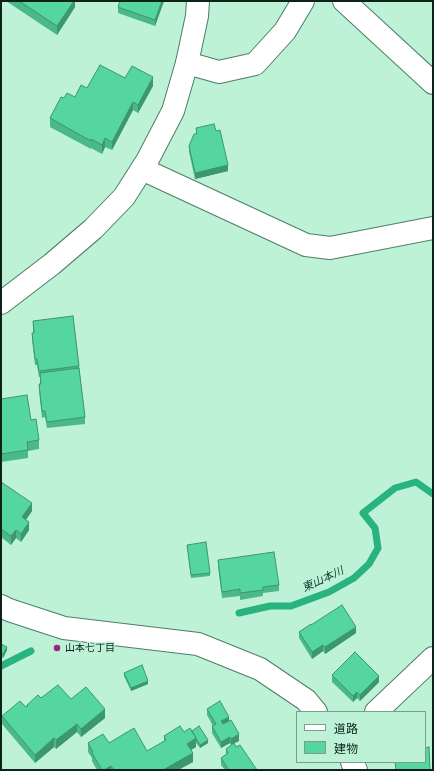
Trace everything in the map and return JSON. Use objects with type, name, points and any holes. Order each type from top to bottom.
[{"type":"street","points":[[1,303],[52,264],[93,229],[124,197],[142,168],[172,111],[187,63],[197,16],[198,1]]},
{"type":"street","points":[[187,63],[219,72],[255,64],[285,31],[303,1]]},
{"type":"street","points":[[344,1],[433,83]]},
{"type":"street","points":[[142,168],[306,245],[330,248],[433,228]]},
{"type":"street","points":[[1,606],[64,628],[198,644],[260,668],[306,700],[315,711]]},
{"type":"street","points":[[377,711],[433,658]]},
{"type":"building","points":[[19,1],[74,1],[57,26]]},
{"type":"building","points":[[120,1],[162,1],[155,20],[118,7]]},
{"type":"building","points":[[100,65],[125,78],[132,66],[153,77],[138,105],[133,102],[112,142],[105,138],[102,145],[91,139],[91,141],[50,118],[61,97],[64,98],[67,93],[75,97],[81,85],[87,88]]},
{"type":"building","points":[[214,124],[216,131],[220,130],[228,165],[195,173],[189,146],[194,134],[197,134],[196,128]]},
{"type":"building","points":[[73,316],[79,366],[39,371],[37,359],[35,359],[32,333],[34,333],[33,321]]},
{"type":"building","points":[[79,368],[85,417],[47,422],[45,411],[42,411],[39,384],[41,384],[40,373]]},
{"type":"building","points":[[27,395],[31,420],[36,419],[39,440],[27,442],[28,450],[1,454],[1,399]]},
{"type":"building","points":[[1,482],[32,503],[22,517],[29,522],[21,534],[16,530],[11,536],[1,529]]},
{"type":"building","points":[[206,542],[210,573],[191,575],[187,545]]},
{"type":"building","points":[[274,552],[279,585],[263,587],[263,590],[240,593],[240,589],[222,592],[218,560]]},
{"type":"building","points":[[342,605],[356,627],[325,647],[323,645],[312,652],[299,632]]},
{"type":"building","points":[[1,644],[7,647],[3,654],[1,653]]},
{"type":"building","points":[[355,652],[379,676],[360,695],[357,692],[353,696],[332,675]]},
{"type":"building","points":[[142,665],[148,681],[131,688],[124,673]]},
{"type":"building","points":[[58,685],[71,699],[86,687],[105,709],[81,729],[77,724],[56,740],[54,738],[35,755],[2,716],[20,701],[26,707],[38,695],[41,698]]},
{"type":"building","points":[[220,701],[229,717],[221,721],[223,724],[231,720],[239,734],[231,739],[230,737],[221,742],[212,726],[216,724],[207,709]]},
{"type":"building","points":[[180,726],[184,732],[190,728],[196,738],[187,744],[193,753],[163,770],[114,770],[111,766],[102,770],[88,743],[103,734],[109,743],[134,728],[147,751],[166,740],[164,736]]},
{"type":"building","points":[[199,726],[208,740],[200,745],[192,731]]},
{"type":"building","points":[[234,743],[236,747],[240,745],[257,770],[229,770],[221,758],[228,753],[226,749]]},
{"type":"building","points":[[429,747],[430,770],[396,770],[395,763],[426,763],[426,748]]},
{"type":"waterway","name":"東山本川","points":[[239,613],[270,606],[291,606],[329,592],[354,578],[369,564],[378,548],[375,528],[363,513],[395,488],[416,482],[433,494]]},
{"type":"waterway","name":"東山本川","points":[[1,666],[31,651]]},
{"type":"place","name":"山本七丁目","points":[[57,648]]}]
